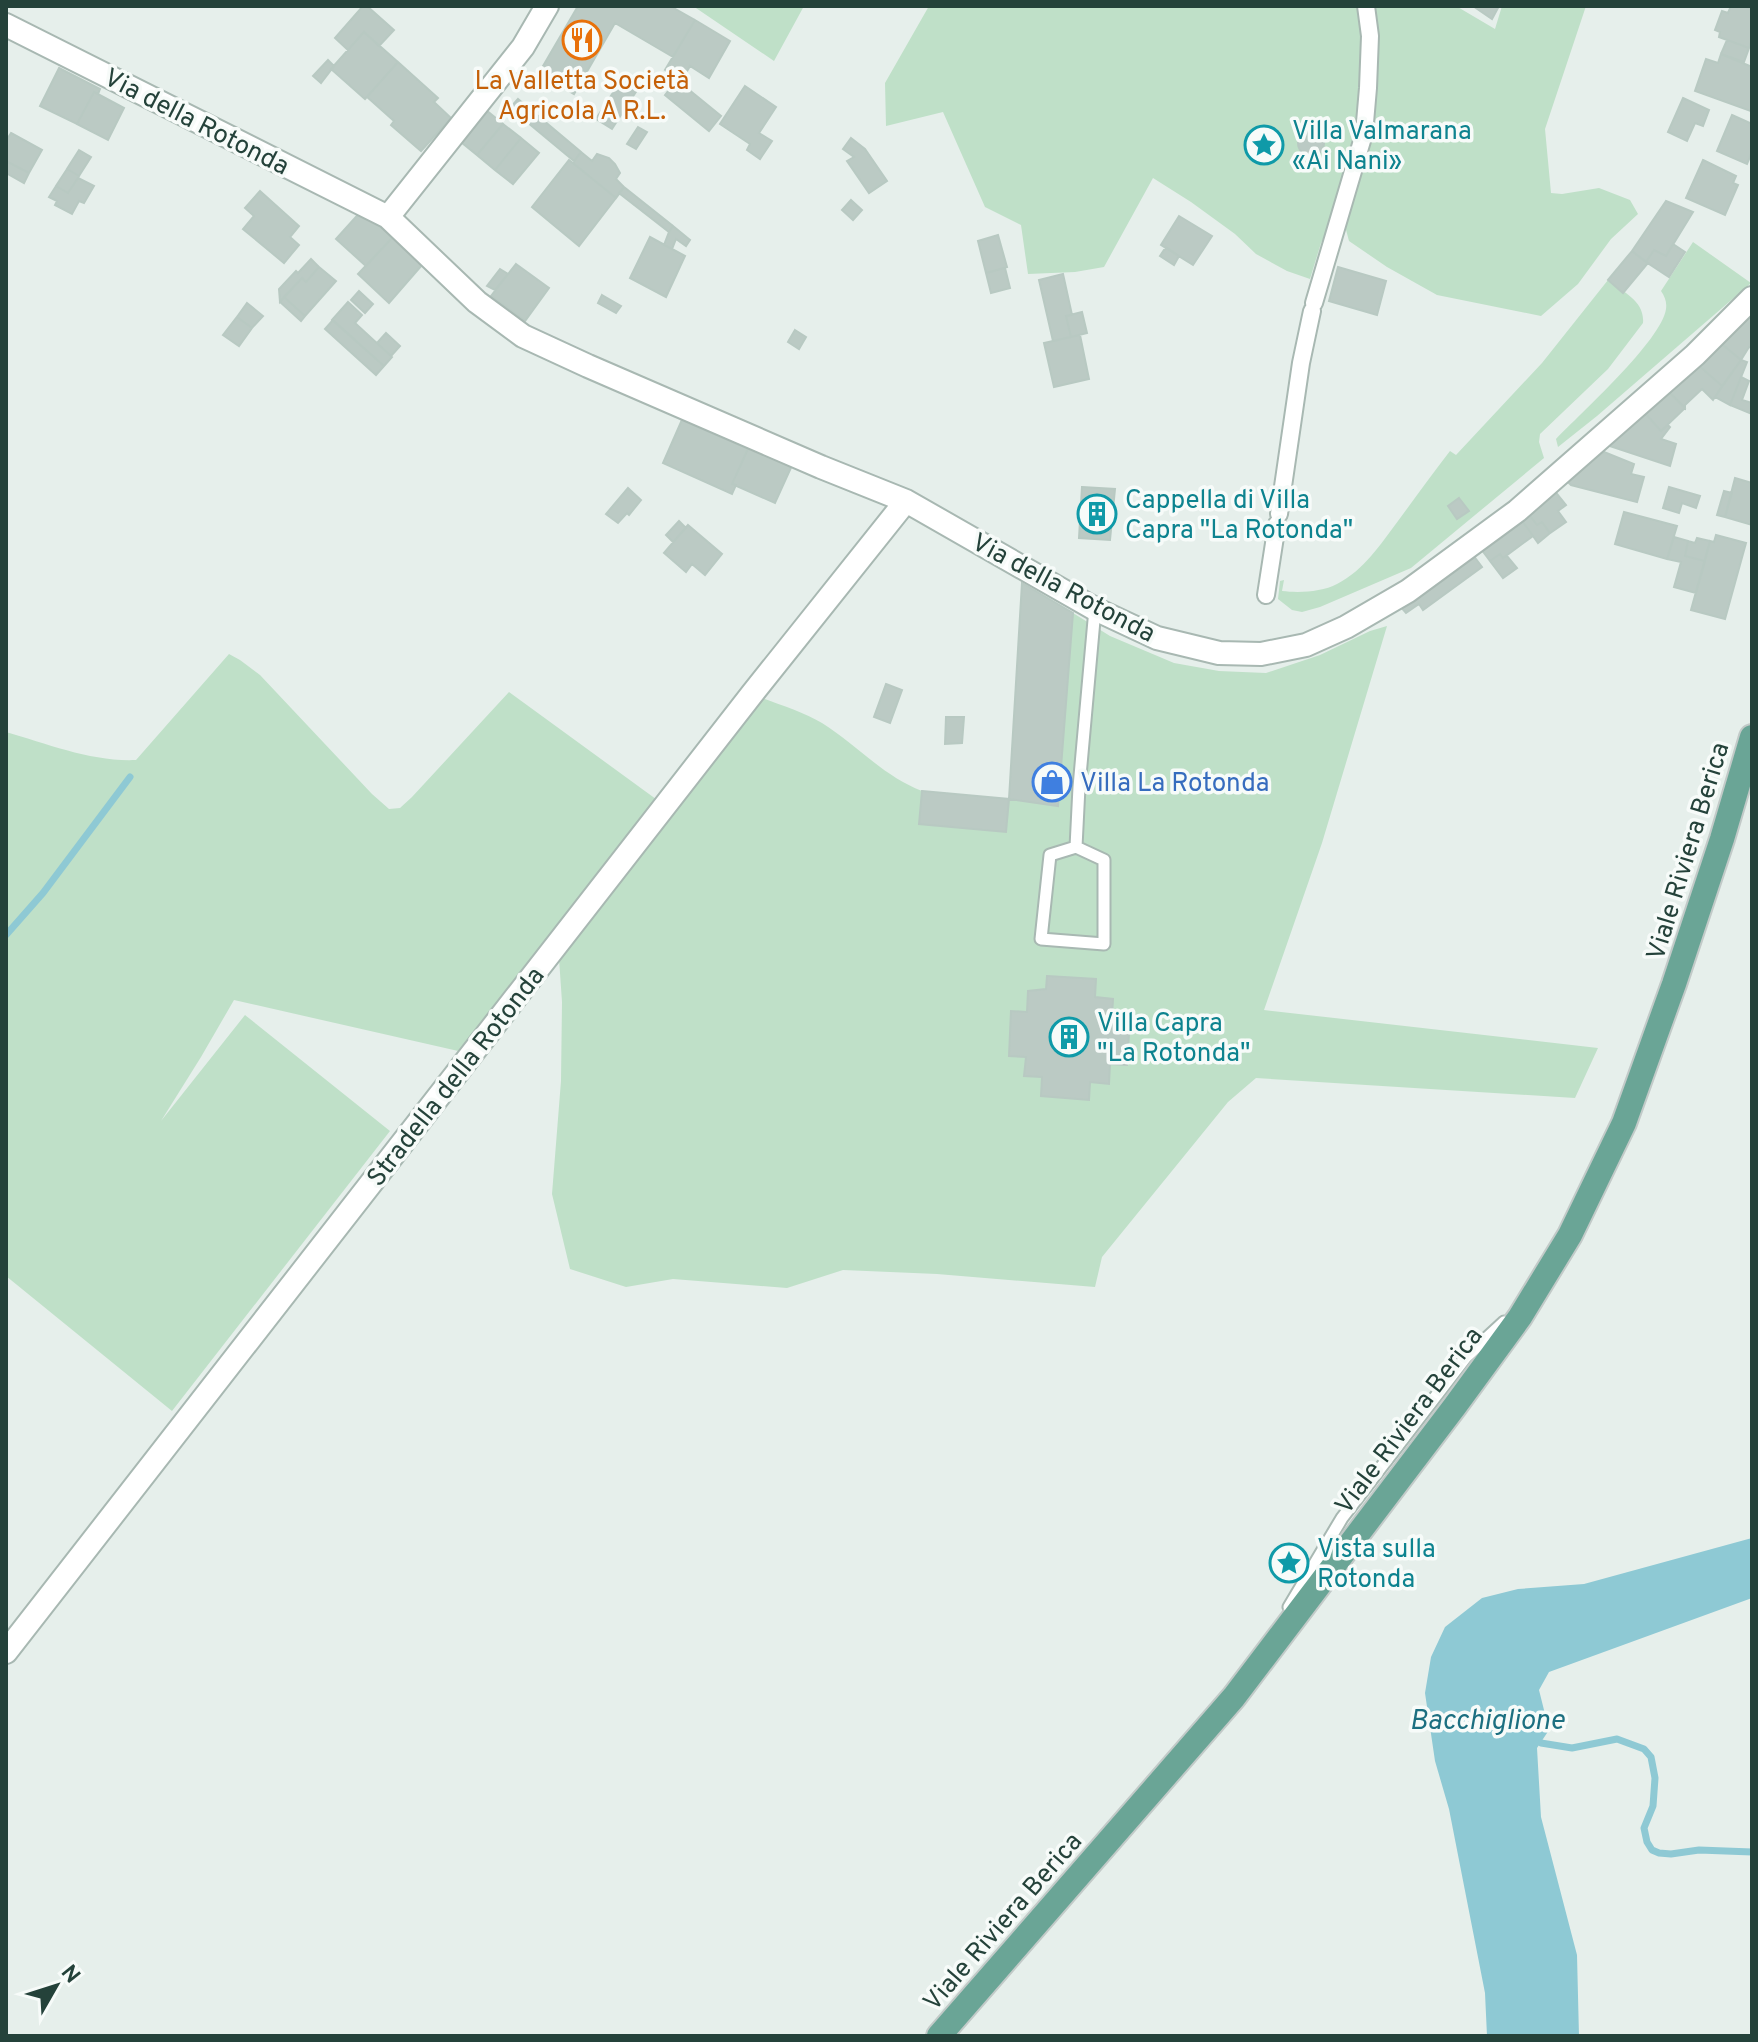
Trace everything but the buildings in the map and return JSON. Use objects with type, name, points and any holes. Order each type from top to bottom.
[{"type":"main road","name":"Viale Riviera Berica","points":[[939,2036],[1234,1697],[1520,1317],[1570,1235],[1624,1123],[1674,984],[1752,737]]},
{"type":"street","points":[[388,217],[523,47],[547,6]]},
{"type":"street","points":[[1266,595],[1301,363],[1313,307],[1364,134],[1370,36],[1366,6]]},
{"type":"street","name":"Via della Rotonda","points":[[6,25],[388,217],[477,302],[523,336],[617,379],[866,475],[1095,609],[1157,638],[1219,653],[1261,654],[1306,645],[1346,627],[1408,591],[1517,511],[1695,355],[1752,298]]},
{"type":"street","name":"Stradella della Rotonda","points":[[6,1652],[752,694],[906,501]]},
{"type":"lane","points":[[1076,847],[1095,609]]},
{"type":"lane","points":[[1076,847],[1104,860],[1104,944],[1041,939],[1050,855],[1076,847]]},
{"type":"green space","points":[[693,6],[804,6],[774,61]]},
{"type":"green space","points":[[929,6],[1361,6],[1362,89],[1358,137],[1336,213],[1321,243],[1310,279],[1287,271],[1256,254],[1235,234],[1153,178],[1104,267],[1028,274],[1021,225],[985,207],[943,112],[886,126],[885,83]]},
{"type":"green space","points":[[1366,6],[1456,6],[1495,29],[1502,6],[1586,6],[1545,129],[1551,193],[1599,188],[1630,200],[1638,214],[1611,239],[1578,284],[1541,316],[1437,295],[1349,241],[1341,211],[1364,134]]},
{"type":"green space","points":[[1693,242],[1751,283],[1558,447],[1556,439],[1650,339],[1666,309],[1661,291]]},
{"type":"green space","points":[[1608,280],[1637,303],[1643,323],[1608,369],[1540,434],[1544,458],[1411,568],[1302,612],[1292,610],[1278,599],[1280,581],[1284,580],[1282,591],[1317,590],[1337,584],[1363,564],[1450,451],[1456,455],[1542,363]]},
{"type":"green space","points":[[1073,613],[1110,636],[1174,663],[1219,671],[1266,673],[1320,655],[1387,626],[1322,843],[1264,1010],[1598,1048],[1575,1098],[1256,1078],[1228,1102],[1102,1257],[1095,1287],[843,1270],[787,1288],[673,1279],[626,1287],[570,1269],[552,1194],[561,1081],[562,1002],[558,944],[752,694],[814,719],[882,769],[922,791],[919,824],[1006,832],[1009,799],[1057,806]]},
{"type":"green space","points":[[229,654],[260,675],[389,809],[400,808],[412,797],[509,692],[660,802],[467,1053],[234,1000],[161,1121],[245,1015],[390,1131],[172,1411],[6,1276],[6,732],[87,755],[136,760]]},
{"type":"water","name":"Bacchiglione","points":[[1752,1538],[1752,1598],[1549,1672],[1539,1690],[1549,1730],[1537,1748],[1541,1817],[1577,1955],[1579,2036],[1487,2036],[1485,1993],[1449,1809],[1435,1761],[1425,1693],[1431,1657],[1445,1627],[1482,1598],[1518,1589],[1584,1584]]},
{"type":"waterway","points":[[6,935],[43,893],[130,777]]},
{"type":"waterway","points":[[1541,1743],[1572,1748],[1617,1739],[1644,1749],[1651,1757],[1655,1778],[1653,1806],[1644,1828],[1652,1850],[1671,1854],[1699,1850],[1752,1852]]},
{"type":"place","name":"La Valletta Società Agricola A R.L.","points":[[582,40]]},
{"type":"place","name":"Villa Valmarana «Ai Nani»","points":[[1264,145]]},
{"type":"place","name":"Cappella di Villa Capra \"La Rotonda\"","points":[[1097,514]]},
{"type":"place","name":"Villa La Rotonda","points":[[1052,782]]},
{"type":"place","name":"Villa Capra \"La Rotonda\"","points":[[1069,1037]]},
{"type":"place","name":"Vista sulla Rotonda","points":[[1289,1563]]}]
